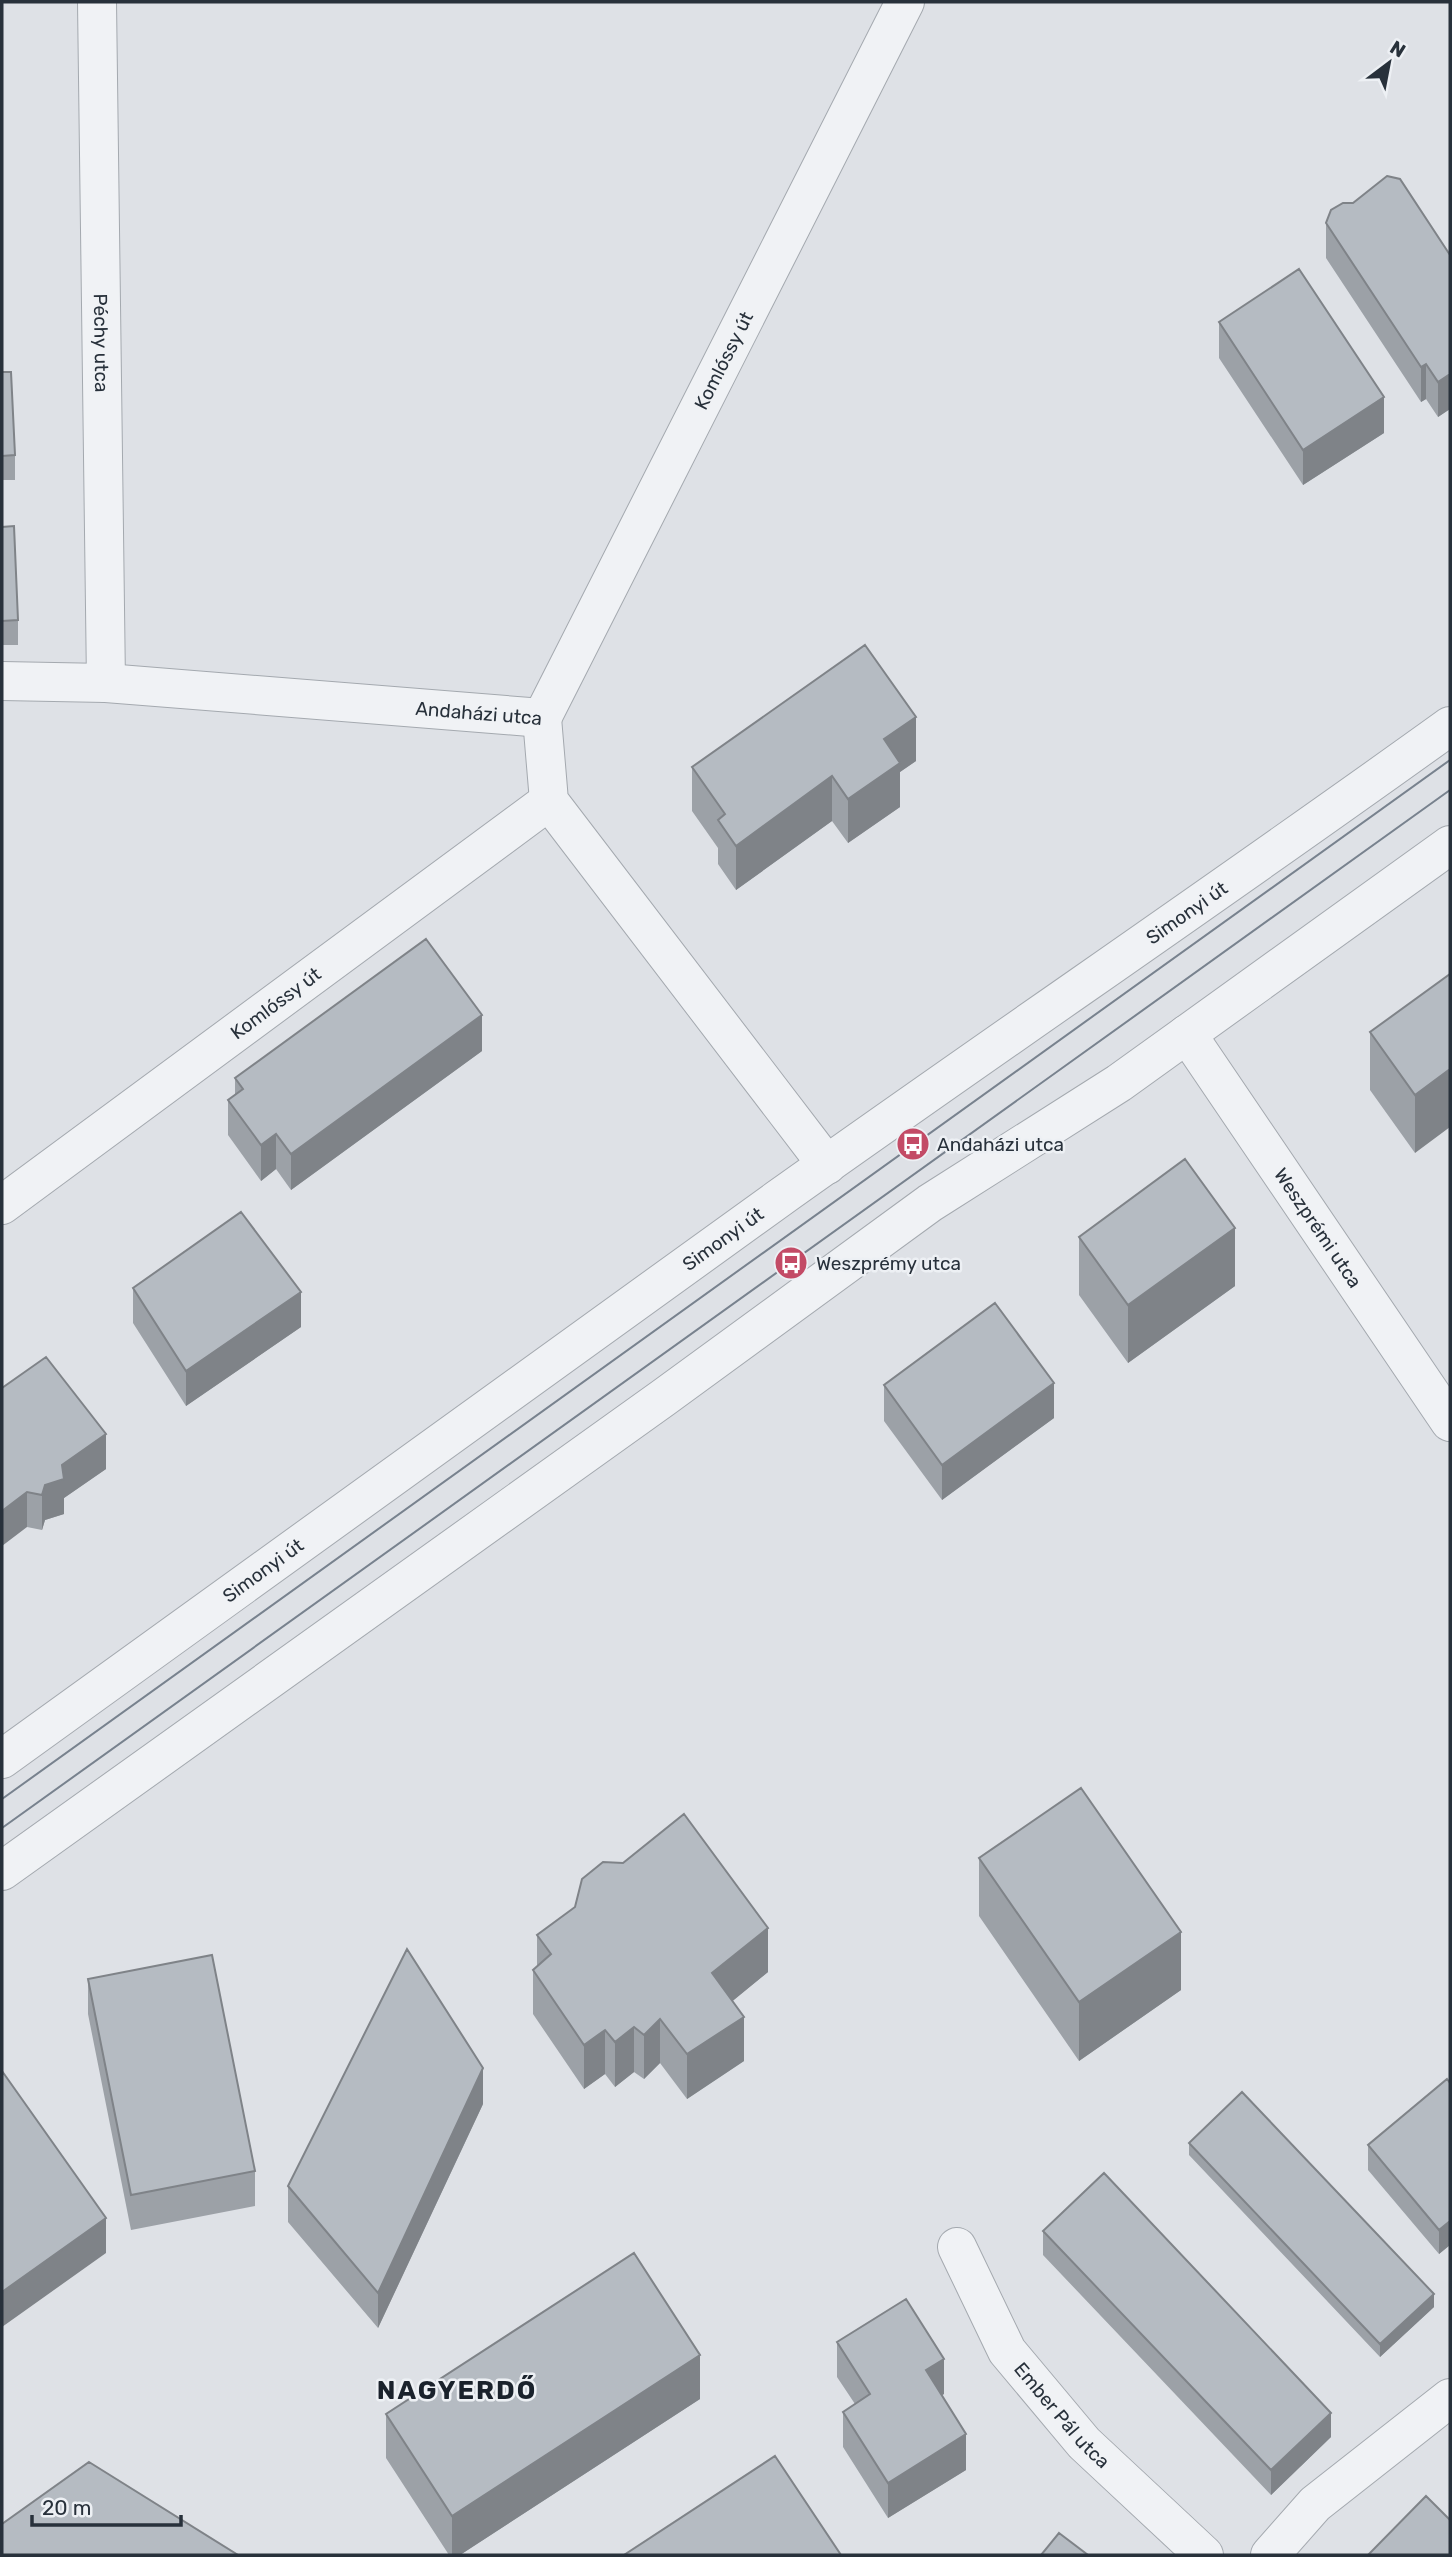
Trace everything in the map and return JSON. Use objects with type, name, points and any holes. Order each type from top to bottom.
[{"type":"street","name":"Péchy utca","points":[[97,2],[106,683]]},
{"type":"street","name":"Komlóssy út","points":[[542,718],[905,2]]},
{"type":"street","name":"Andaházi utca","points":[[2,681],[106,683],[542,718],[548,801]]},
{"type":"street","name":"Simonyi út","points":[[2,1759],[827,1165],[1194,910],[1450,726]]},
{"type":"street","name":"Komlóssy út","points":[[2,1205],[548,801]]},
{"type":"street","points":[[548,801],[827,1165]]},
{"type":"street","points":[[2,1871],[663,1398],[930,1203],[1119,1083],[1450,845]]},
{"type":"street","name":"Weszprémi utca","points":[[1187,1034],[1450,1422]]},
{"type":"street","name":"Ember Pál utca","points":[[957,2247],[1007,2350],[1084,2443],[1205,2555]]},
{"type":"street","points":[[1270,2555],[1315,2504],[1450,2398]]},
{"type":"building","points":[[1387,176],[1400,179],[1450,255],[1450,374],[1438,382],[1426,364],[1421,367],[1326,223],[1331,210],[1343,203],[1353,203]]},
{"type":"building","points":[[1299,269],[1384,397],[1303,450],[1219,322]]},
{"type":"building","points":[[2,372],[11,372],[15,455],[2,456]]},
{"type":"building","points":[[14,526],[18,620],[2,621],[2,527]]},
{"type":"building","points":[[865,645],[916,717],[884,739],[900,763],[848,799],[832,776],[736,846],[718,820],[725,814],[692,767]]},
{"type":"building","points":[[426,939],[482,1015],[291,1154],[276,1134],[261,1145],[228,1100],[243,1089],[235,1078]]},
{"type":"building","points":[[1450,974],[1450,1069],[1415,1095],[1370,1032]]},
{"type":"building","points":[[1185,1159],[1235,1228],[1128,1305],[1079,1237]]},
{"type":"building","points":[[241,1212],[301,1292],[186,1371],[133,1288]]},
{"type":"building","points":[[995,1303],[1054,1383],[942,1465],[884,1385]]},
{"type":"building","points":[[46,1357],[106,1434],[62,1465],[64,1479],[45,1485],[42,1495],[27,1492],[2,1511],[2,1388]]},
{"type":"building","points":[[1081,1788],[1181,1932],[1079,2002],[979,1858]]},
{"type":"building","points":[[684,1814],[768,1928],[712,1973],[744,2017],[687,2054],[660,2019],[644,2035],[634,2027],[615,2042],[605,2030],[584,2045],[533,1970],[551,1954],[537,1935],[575,1907],[582,1879],[603,1862],[623,1863]]},
{"type":"building","points":[[407,1949],[483,2068],[378,2293],[288,2186]]},
{"type":"building","points":[[212,1955],[255,2171],[131,2195],[88,1979]]},
{"type":"building","points":[[2,2071],[106,2218],[2,2292]]},
{"type":"building","points":[[1447,2079],[1450,2083],[1450,2221],[1439,2230],[1368,2145]]},
{"type":"building","points":[[1242,2092],[1434,2294],[1380,2344],[1189,2143]]},
{"type":"building","points":[[1104,2173],[1331,2413],[1271,2470],[1043,2231]]},
{"type":"building","points":[[634,2253],[700,2355],[452,2516],[386,2414]]},
{"type":"building","points":[[906,2299],[944,2359],[926,2370],[966,2434],[888,2483],[843,2412],[870,2394],[837,2342]]},
{"type":"building","points":[[775,2456],[841,2555],[624,2555]]},
{"type":"building","points":[[89,2462],[238,2555],[2,2555],[2,2524]]},
{"type":"building","points":[[1426,2496],[1450,2520],[1450,2555],[1368,2555]]},
{"type":"building","points":[[1059,2533],[1088,2555],[1041,2555]]},
{"type":"tram line","points":[[2,1799],[1450,760]]},
{"type":"tram line","points":[[2,1828],[1450,790]]},
{"type":"place","name":"Andaházi utca","points":[[913,1144]]},
{"type":"place","name":"Weszprémy utca","points":[[791,1263]]},
{"type":"district","name":"NAGYERDŐ","points":[[457,2390]]}]
